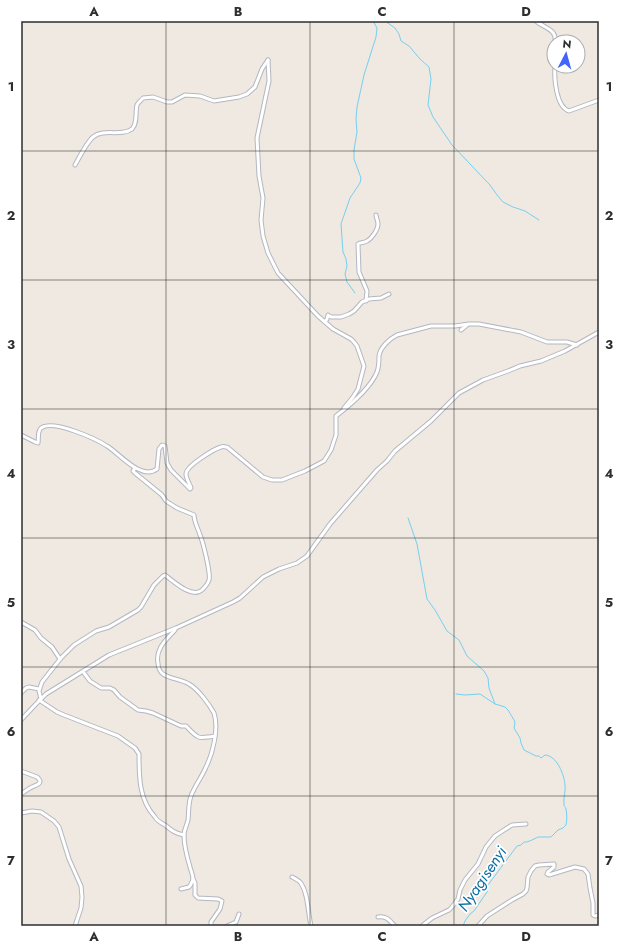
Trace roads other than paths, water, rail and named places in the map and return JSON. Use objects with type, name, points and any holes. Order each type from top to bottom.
[{"type":"street","points":[[536,21],[552,31],[554,34]]},
{"type":"street","points":[[75,165],[90,139],[95,135],[123,132],[132,128],[135,123],[138,105],[143,98],[153,97],[172,102],[185,95],[200,96],[214,101],[239,97],[247,94],[255,87],[262,69],[268,60],[269,81],[257,138],[263,198],[261,214],[264,242],[278,273],[297,295],[325,322],[333,329],[354,342],[364,364],[358,389],[341,412]]},
{"type":"street","points":[[554,74],[556,87],[560,100],[565,109],[569,111],[599,100]]},
{"type":"street","points":[[366,301],[367,291],[359,272],[358,244],[367,241],[373,236],[378,227],[376,215]]},
{"type":"street","points":[[325,322],[328,315],[331,317],[341,317],[354,311],[362,302],[369,299],[381,298],[389,294]]},
{"type":"street","points":[[461,330],[469,324]]},
{"type":"street","points":[[21,435],[38,443],[41,428],[52,425],[63,427],[109,447],[135,468],[150,472],[157,469],[160,447],[165,446],[167,463],[171,470],[190,489],[191,486],[186,475],[187,470],[193,463],[224,447],[228,447],[263,477],[272,480],[282,480],[306,471],[324,461],[331,450],[336,435],[336,416],[346,409],[372,380],[377,372],[382,348],[397,335],[431,326],[479,324],[516,331],[547,342],[567,342],[577,344]]},
{"type":"street","points":[[21,720],[23,716],[40,699],[56,687],[109,654],[176,628],[234,602],[263,577],[301,561],[312,549],[330,524],[395,451],[431,421],[459,393],[483,380],[520,366],[541,361],[565,351],[599,332]]},
{"type":"street","points":[[135,468],[133,471],[162,495],[166,501],[177,508],[194,515],[206,557],[209,571],[209,581],[200,592],[195,593],[186,590],[165,575],[163,576],[154,585],[140,609],[109,627],[96,631],[74,645],[60,659],[42,682],[39,694],[40,699],[57,712],[118,736],[137,750],[139,754],[141,791],[146,805],[155,818],[174,832],[184,834]]},
{"type":"street","points":[[21,622],[35,630],[41,638],[52,647],[60,659]]},
{"type":"street","points":[[176,628],[166,639],[158,653],[157,659],[160,671],[164,674],[184,681],[197,690],[208,704],[215,719],[215,736],[210,756],[206,767],[190,797],[188,820],[184,834],[186,852],[195,883],[196,897],[218,899],[222,901],[220,909],[211,922],[212,926]]},
{"type":"street","points":[[84,673],[90,681],[100,688],[110,688],[114,690],[120,697],[138,710],[153,713],[181,726],[186,726],[195,736],[202,738],[215,736]]},
{"type":"street","points":[[21,693],[29,687],[40,689]]},
{"type":"street","points":[[21,772],[37,777],[40,783],[21,794]]},
{"type":"street","points":[[21,813],[41,812],[54,821],[59,827],[71,863],[81,886],[81,908],[74,925]]},
{"type":"street","points":[[422,926],[452,907],[458,899],[460,890],[465,880],[478,864],[486,847],[495,836],[512,825],[526,824]]},
{"type":"street","points":[[478,926],[487,916],[523,894],[527,890],[528,877],[531,871],[535,866],[539,865],[554,864],[554,867],[547,874],[549,875],[575,867],[584,869],[588,874],[593,900],[593,915],[599,915]]},
{"type":"street","points":[[292,877],[298,880],[302,886],[307,901],[311,926]]},
{"type":"street","points":[[181,889],[189,887],[193,879]]},
{"type":"street","points":[[227,926],[236,922],[239,914]]},
{"type":"street","points":[[378,918],[387,918],[395,926]]},
{"type":"waterway","points":[[355,293],[347,282],[345,274],[347,266],[343,252],[341,224],[350,198],[360,183],[361,178],[354,159],[357,132],[356,119],[364,75],[376,37],[377,28],[373,21]]},
{"type":"waterway","points":[[385,21],[395,28],[401,41],[409,46],[429,67],[431,79],[428,105],[433,117],[452,145],[490,185],[503,202],[525,211],[539,220]]},
{"type":"waterway","points":[[408,518],[417,544],[427,599],[447,631],[459,640],[467,656],[484,671],[488,678],[489,688],[495,704]]},
{"type":"waterway","name":"Nyagisenyi","points":[[456,694],[480,694],[495,704],[505,707],[514,720],[514,728],[520,738],[524,750],[541,758],[545,755],[549,756],[556,762],[559,766],[564,781],[564,805],[567,815],[566,825],[551,837],[538,837],[517,846],[488,885],[487,892],[465,921],[463,926]]}]
